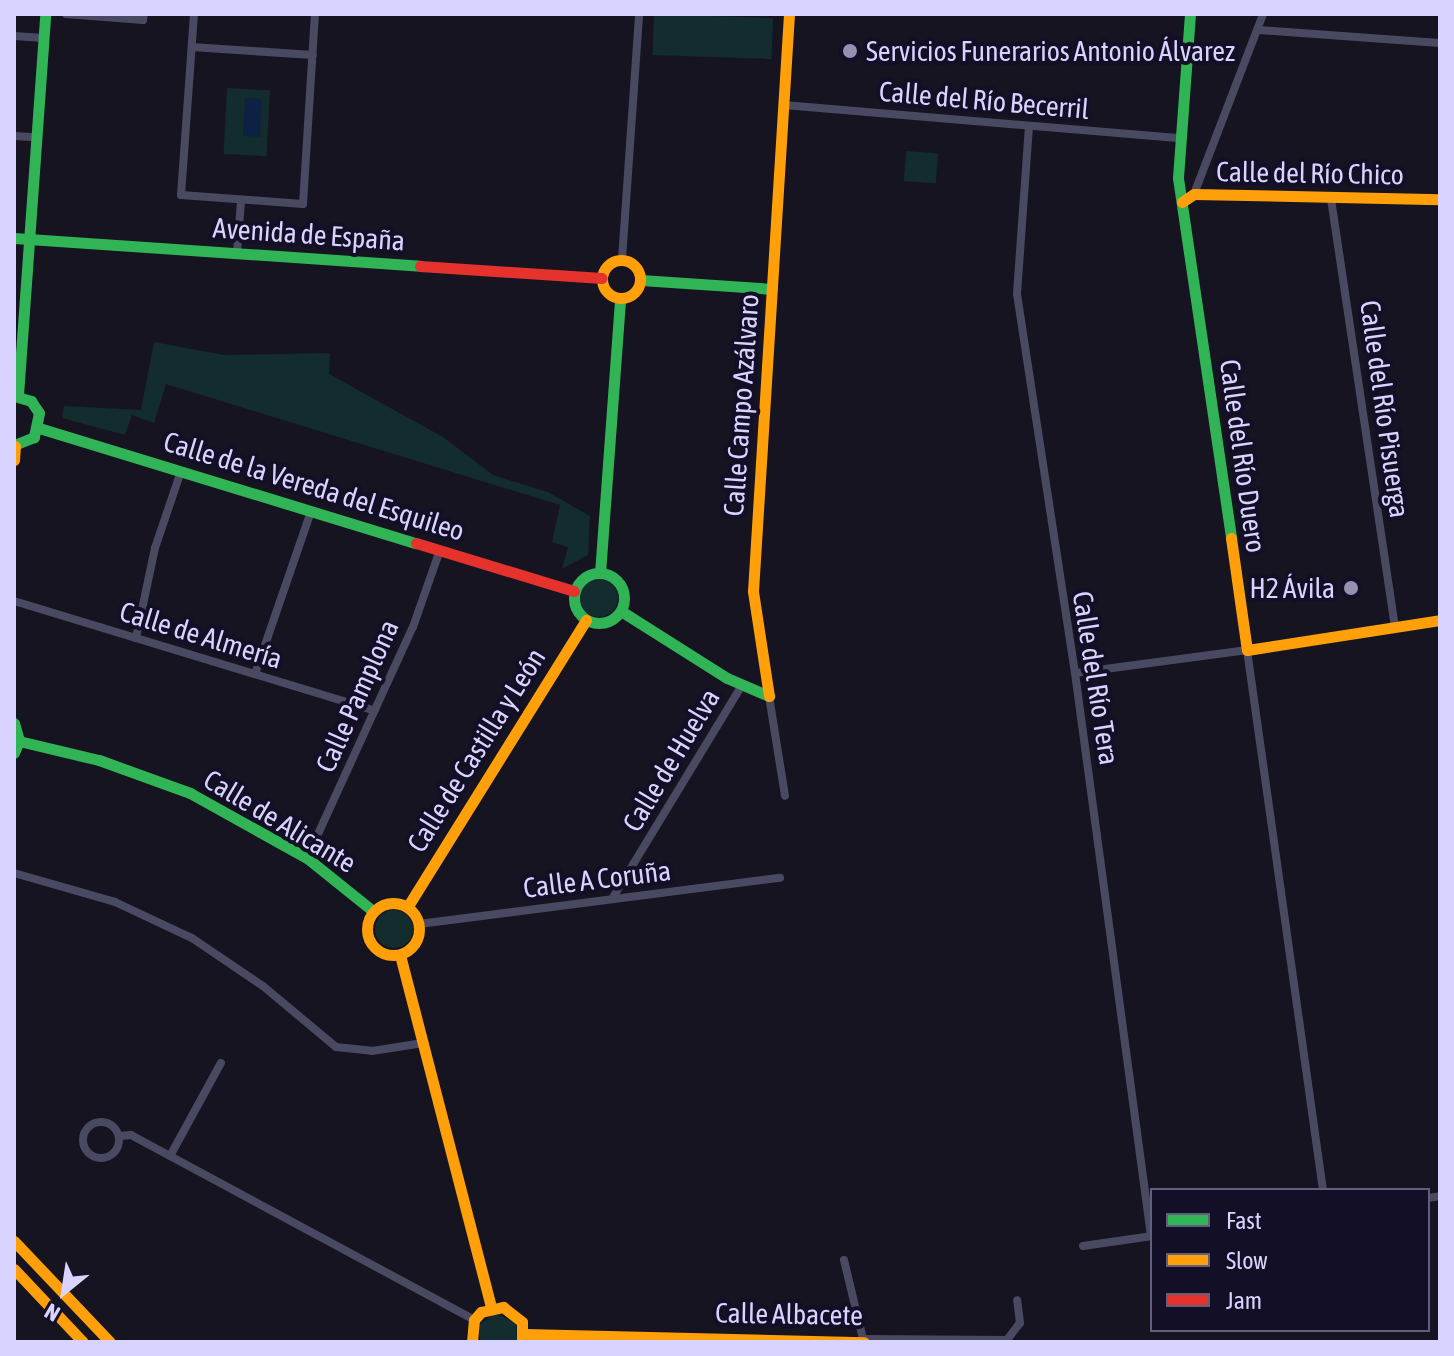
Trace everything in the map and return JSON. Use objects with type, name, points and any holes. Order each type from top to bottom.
[{"type":"main road","points":[[14,460],[14,445],[25,443],[39,428],[39,413],[31,401],[16,396],[45,14]]},
{"type":"main road","name":"Calle Campo Azálvaro","points":[[769,696],[753,591],[789,14]]},
{"type":"main road","name":"Calle del Río Duero","points":[[1190,14],[1181,138],[1182,202],[1247,650]]},
{"type":"main road","name":"Calle del Río Chico","points":[[1182,202],[1194,194],[1440,199]]},
{"type":"main road","name":"Avenida de España","points":[[14,238],[602,278]]},
{"type":"main road","points":[[622,259],[636,266],[641,280],[634,294],[620,299],[606,292],[602,278],[608,265],[622,259]]},
{"type":"main road","points":[[641,280],[772,289]]},
{"type":"main road","points":[[600,573],[620,299]]},
{"type":"main road","name":"Calle de la Vereda del Esquileo","points":[[39,428],[574,591]]},
{"type":"main road","points":[[600,573],[621,586],[621,611],[612,620],[586,620],[578,613],[574,591],[589,574],[600,573]]},
{"type":"main road","points":[[621,611],[742,685],[769,696]]},
{"type":"main road","name":"Calle de Castilla y León","points":[[408,906],[586,620]]},
{"type":"main road","points":[[1247,650],[1440,620]]},
{"type":"main road","points":[[14,723],[16,747]]},
{"type":"main road","name":"Calle de Alicante","points":[[16,747],[99,760],[190,793],[307,858],[373,911]]},
{"type":"main road","points":[[383,904],[408,906],[419,924],[412,948],[400,955],[375,948],[367,923],[373,911],[383,904]]},
{"type":"main road","points":[[400,955],[491,1307]]},
{"type":"main road","points":[[14,1241],[110,1342]]},
{"type":"main road","points":[[14,1269],[83,1342]]},
{"type":"main road","points":[[472,1342],[474,1320],[491,1307],[514,1312],[524,1338]]},
{"type":"main road","name":"Calle Albacete","points":[[524,1338],[864,1341]]},
{"type":"street","points":[[66,14],[143,20],[144,14]]},
{"type":"street","points":[[194,14],[181,195],[303,204],[315,14]]},
{"type":"street","points":[[622,259],[639,14]]},
{"type":"street","points":[[1194,194],[1263,14]]},
{"type":"street","points":[[1259,30],[1440,43]]},
{"type":"street","points":[[14,36],[43,38]]},
{"type":"street","points":[[192,47],[313,55]]},
{"type":"street","name":"Calle del Río Becerril","points":[[784,105],[1181,138]]},
{"type":"street","name":"Calle del Río Tera","points":[[1029,126],[1017,294],[1075,673],[1150,1221]]},
{"type":"street","points":[[14,136],[36,137]]},
{"type":"street","name":"Calle del Río Pisuerga","points":[[1331,199],[1395,625]]},
{"type":"street","points":[[237,253],[241,201]]},
{"type":"street","points":[[136,638],[155,548],[181,471]]},
{"type":"street","points":[[255,674],[311,511]]},
{"type":"street","name":"Calle Pamplona","points":[[307,858],[413,627],[440,550]]},
{"type":"street","name":"Calle de Almería","points":[[14,601],[375,711]]},
{"type":"street","points":[[1075,673],[1247,650]]},
{"type":"street","name":"Calle del Río Duero","points":[[1247,650],[1323,1188]]},
{"type":"street","name":"Calle de Huelva","points":[[612,899],[742,685]]},
{"type":"street","name":"Calle Campo Azálvaro","points":[[769,696],[785,796]]},
{"type":"street","points":[[14,873],[115,902],[192,938],[263,986],[336,1047],[372,1051],[423,1043]]},
{"type":"street","name":"Calle A Coruña","points":[[419,924],[780,878]]},
{"type":"street","points":[[170,1156],[221,1063]]},
{"type":"street","points":[[119,1136],[111,1157],[89,1155],[82,1145],[91,1124],[103,1121],[119,1136],[131,1135],[474,1320]]},
{"type":"street","points":[[1083,1246],[1150,1236]]},
{"type":"street","points":[[844,1260],[864,1341]]},
{"type":"street","name":"Calle Albacete","points":[[864,1341],[1007,1340],[1020,1323],[1017,1300]]},
{"type":"green space","points":[[654,14],[773,18],[771,59],[653,55]]},
{"type":"green space","points":[[227,88],[270,90],[266,156],[224,154]]},
{"type":"green space","points":[[906,151],[938,153],[936,183],[904,181]]},
{"type":"green space","points":[[154,342],[224,355],[330,353],[329,374],[443,437],[493,475],[548,492],[590,516],[588,555],[562,569],[568,547],[552,542],[560,505],[166,384],[154,423],[132,415],[125,435],[62,418],[64,406],[141,410]]},
{"type":"green space","points":[[599,579],[613,584],[618,598],[613,612],[599,617],[585,612],[580,598],[585,584]]},
{"type":"green space","points":[[394,910],[408,915],[413,929],[408,943],[394,948],[380,943],[375,929],[380,915]]},
{"type":"green space","points":[[495,1313],[516,1323],[517,1342],[480,1342],[479,1325]]},
{"type":"water","points":[[245,98],[262,99],[260,137],[243,136]]},
{"type":"traffic: fast","points":[[18,395],[45,14]]},
{"type":"traffic: fast","points":[[1190,14],[1178,178],[1231,538]]},
{"type":"traffic: fast","points":[[14,238],[420,266]]},
{"type":"traffic: fast","points":[[641,280],[772,289]]},
{"type":"traffic: fast","points":[[600,573],[620,299]]},
{"type":"traffic: fast","points":[[14,396],[31,401],[39,413],[34,437],[14,445]]},
{"type":"traffic: fast","points":[[39,428],[416,543]]},
{"type":"traffic: fast","points":[[599,573],[617,580],[624,598],[617,616],[599,623],[581,616],[574,598],[581,580],[599,573]]},
{"type":"traffic: fast","points":[[621,611],[727,678],[769,696]]},
{"type":"traffic: fast","points":[[14,723],[19,741],[14,753]]},
{"type":"traffic: fast","points":[[19,741],[99,760],[190,793],[307,858],[373,911]]},
{"type":"traffic: slow","points":[[769,696],[753,591],[789,14]]},
{"type":"traffic: slow","points":[[1182,202],[1194,194],[1440,199]]},
{"type":"traffic: slow","points":[[621,260],[634,266],[640,279],[634,292],[621,298],[608,292],[602,279],[608,266],[621,260]]},
{"type":"traffic: slow","points":[[14,460],[15,446]]},
{"type":"traffic: slow","points":[[1231,538],[1247,650],[1440,620]]},
{"type":"traffic: slow","points":[[408,906],[586,620]]},
{"type":"traffic: slow","points":[[393,903],[412,910],[419,929],[412,948],[393,955],[374,948],[367,929],[374,910],[393,903]]},
{"type":"traffic: slow","points":[[400,955],[491,1307]]},
{"type":"traffic: slow","points":[[14,1241],[110,1342]]},
{"type":"traffic: slow","points":[[14,1269],[83,1342]]},
{"type":"traffic: slow","points":[[472,1342],[474,1320],[481,1312],[503,1307],[522,1322],[522,1342]]},
{"type":"traffic: slow","points":[[525,1334],[864,1342]]},
{"type":"traffic: jam","points":[[420,266],[602,278]]},
{"type":"traffic: jam","points":[[416,543],[574,591]]},
{"type":"place","name":"Servicios Funerarios Antonio Álvarez","points":[[850,51]]},
{"type":"place","name":"H2 Ávila","points":[[1351,588]]}]
